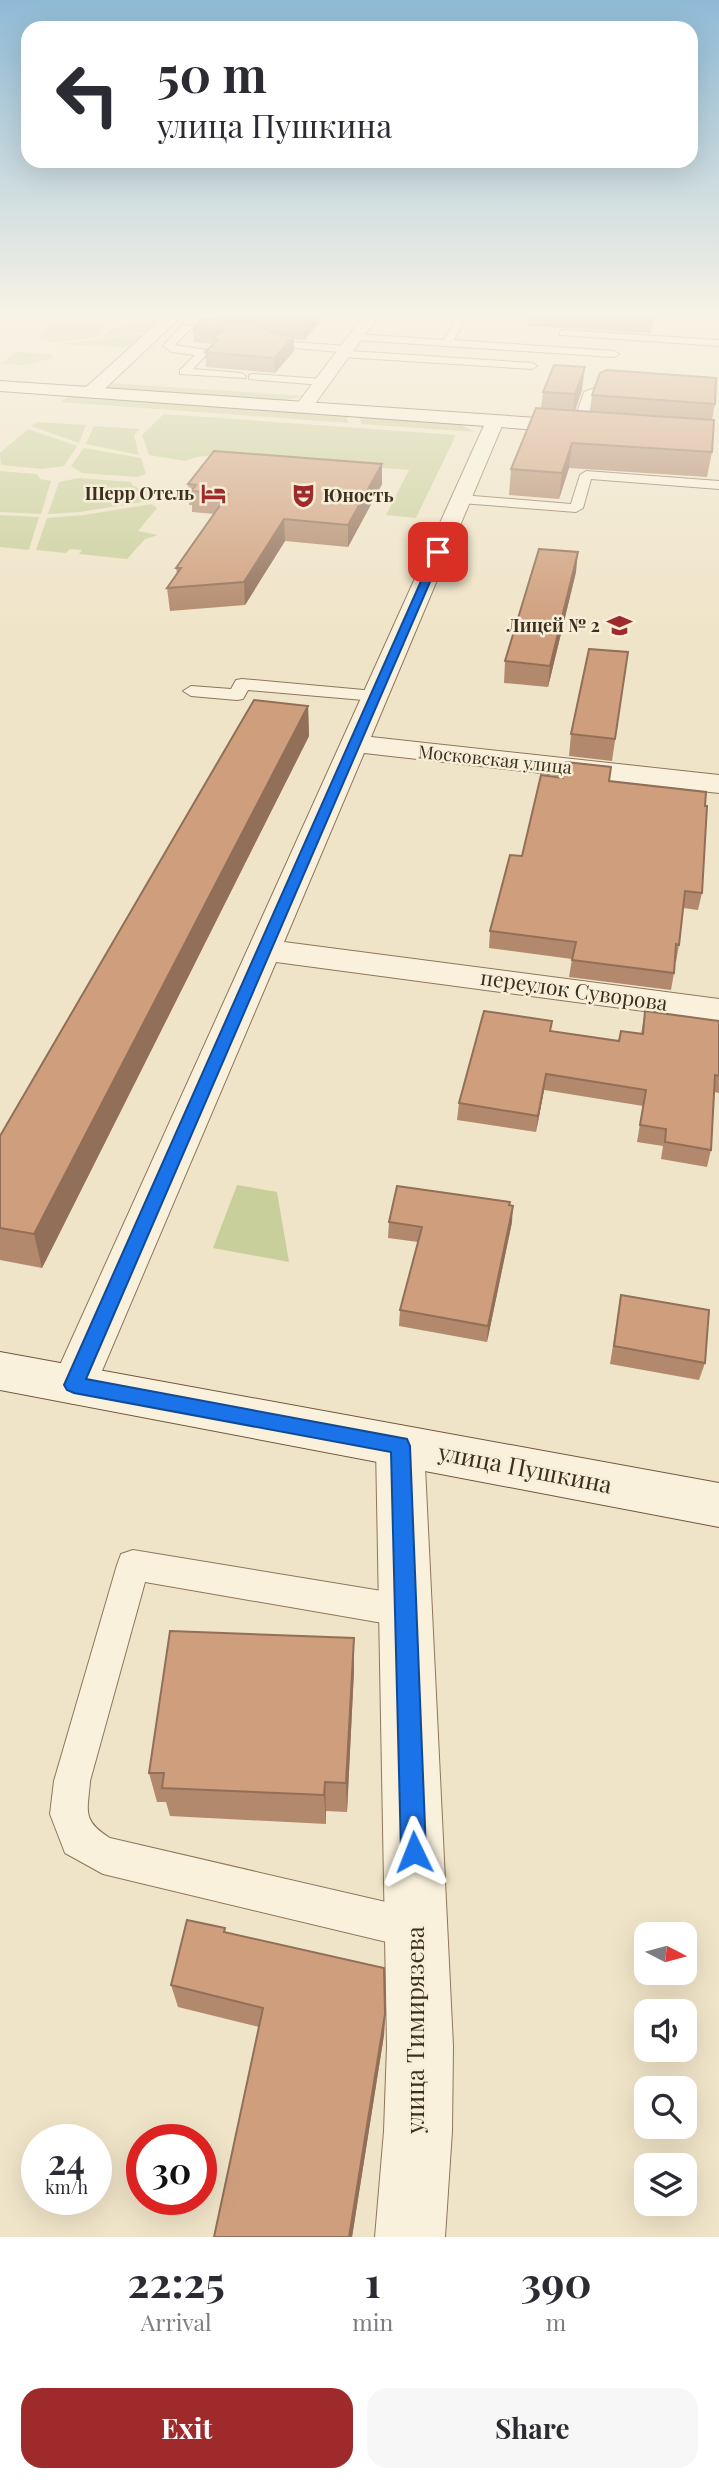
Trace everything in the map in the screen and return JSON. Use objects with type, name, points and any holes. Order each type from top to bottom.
[{"type":"street","points":[[471,419],[604,429]]},
{"type":"street","points":[[74,1385],[495,421]]},
{"type":"street","name":"Московская улица","points":[[354,744],[719,784]]},
{"type":"street","name":"переулок Суворова","points":[[264,950],[719,1010]]},
{"type":"street","name":"улица Пушкина","points":[[0,1371],[719,1505]]},
{"type":"street","name":"улица Тимирязева","points":[[400,1446],[419,2092],[410,2237]]},
{"type":"lane","points":[[578,427],[581,419]]},
{"type":"lane","points":[[461,499],[576,508],[586,475],[719,485]]},
{"type":"lane","points":[[191,691],[237,695],[242,684],[375,696]]},
{"type":"lane","points":[[406,1612],[133,1565],[72,1781],[69,1814],[78,1840],[103,1855],[416,1929]]},
{"type":"green space","points":[[158,419],[239,419],[456,435],[416,518],[386,515],[409,470],[219,455],[185,461],[149,455],[142,435]]},
{"type":"green space","points":[[299,419],[347,419],[348,423]]},
{"type":"green space","points":[[360,419],[394,419],[459,424],[475,432],[361,424]]},
{"type":"green space","points":[[37,422],[86,425],[79,443],[31,426]]},
{"type":"green space","points":[[94,426],[140,429],[134,435],[139,455],[86,444]]},
{"type":"green space","points":[[28,429],[77,446],[64,466],[42,469],[1,465],[0,453]]},
{"type":"green space","points":[[84,448],[141,458],[146,474],[137,477],[82,473],[71,466]]},
{"type":"green space","points":[[0,471],[37,474],[40,479],[51,481],[41,514],[0,512]]},
{"type":"green space","points":[[79,478],[131,482],[140,489],[157,490],[149,501],[80,512],[48,514],[59,482]]},
{"type":"green space","points":[[152,504],[157,508],[138,531],[158,535],[145,539],[127,559],[79,554],[82,550],[70,549],[66,553],[36,550],[47,518]]},
{"type":"green space","points":[[0,515],[39,517],[29,550],[0,547]]},
{"type":"green space","points":[[237,1185],[277,1192],[289,1262],[213,1248]]},
{"type":"building","points":[[531,419],[714,420],[712,452],[572,443],[562,473],[511,469]]},
{"type":"building","points":[[214,451],[382,464],[348,525],[284,519],[244,582],[167,588],[181,568],[176,568],[228,494],[191,491],[196,485],[188,484]]},
{"type":"building","points":[[539,549],[578,552],[550,666],[505,661]]},
{"type":"building","points":[[589,649],[628,652],[615,739],[571,734]]},
{"type":"building","points":[[254,700],[308,706],[34,1234],[0,1228],[0,1136]]},
{"type":"building","points":[[566,762],[611,767],[609,781],[706,792],[702,893],[685,891],[674,973],[572,960],[576,942],[490,931],[510,855],[522,856],[541,775],[563,778]]},
{"type":"building","points":[[484,1011],[552,1021],[550,1031],[619,1041],[621,1031],[643,1034],[645,1011],[719,1021],[719,1076],[715,1075],[711,1150],[665,1142],[666,1129],[640,1125],[646,1090],[546,1074],[538,1116],[459,1103]]},
{"type":"building","points":[[397,1186],[510,1202],[509,1205],[513,1206],[488,1326],[400,1310],[422,1227],[389,1222]]},
{"type":"building","points":[[621,1295],[709,1310],[705,1363],[614,1346]]},
{"type":"building","points":[[170,1631],[354,1638],[346,1783],[325,1782],[324,1795],[162,1788],[164,1773],[149,1773]]},
{"type":"building","points":[[187,1920],[225,1928],[224,1932],[384,1968],[385,2014],[349,2237],[214,2237],[263,2008],[171,1985]]},
{"type":"place","name":"Шерр Отель","points":[[214,494]]},
{"type":"place","name":"Юность","points":[[303,496]]},
{"type":"place","name":"Лицей № 2","points":[[620,626]]},
{"type":"route","points":[[414,1852],[400,1508],[400,1446],[74,1385],[438,552]]}]
